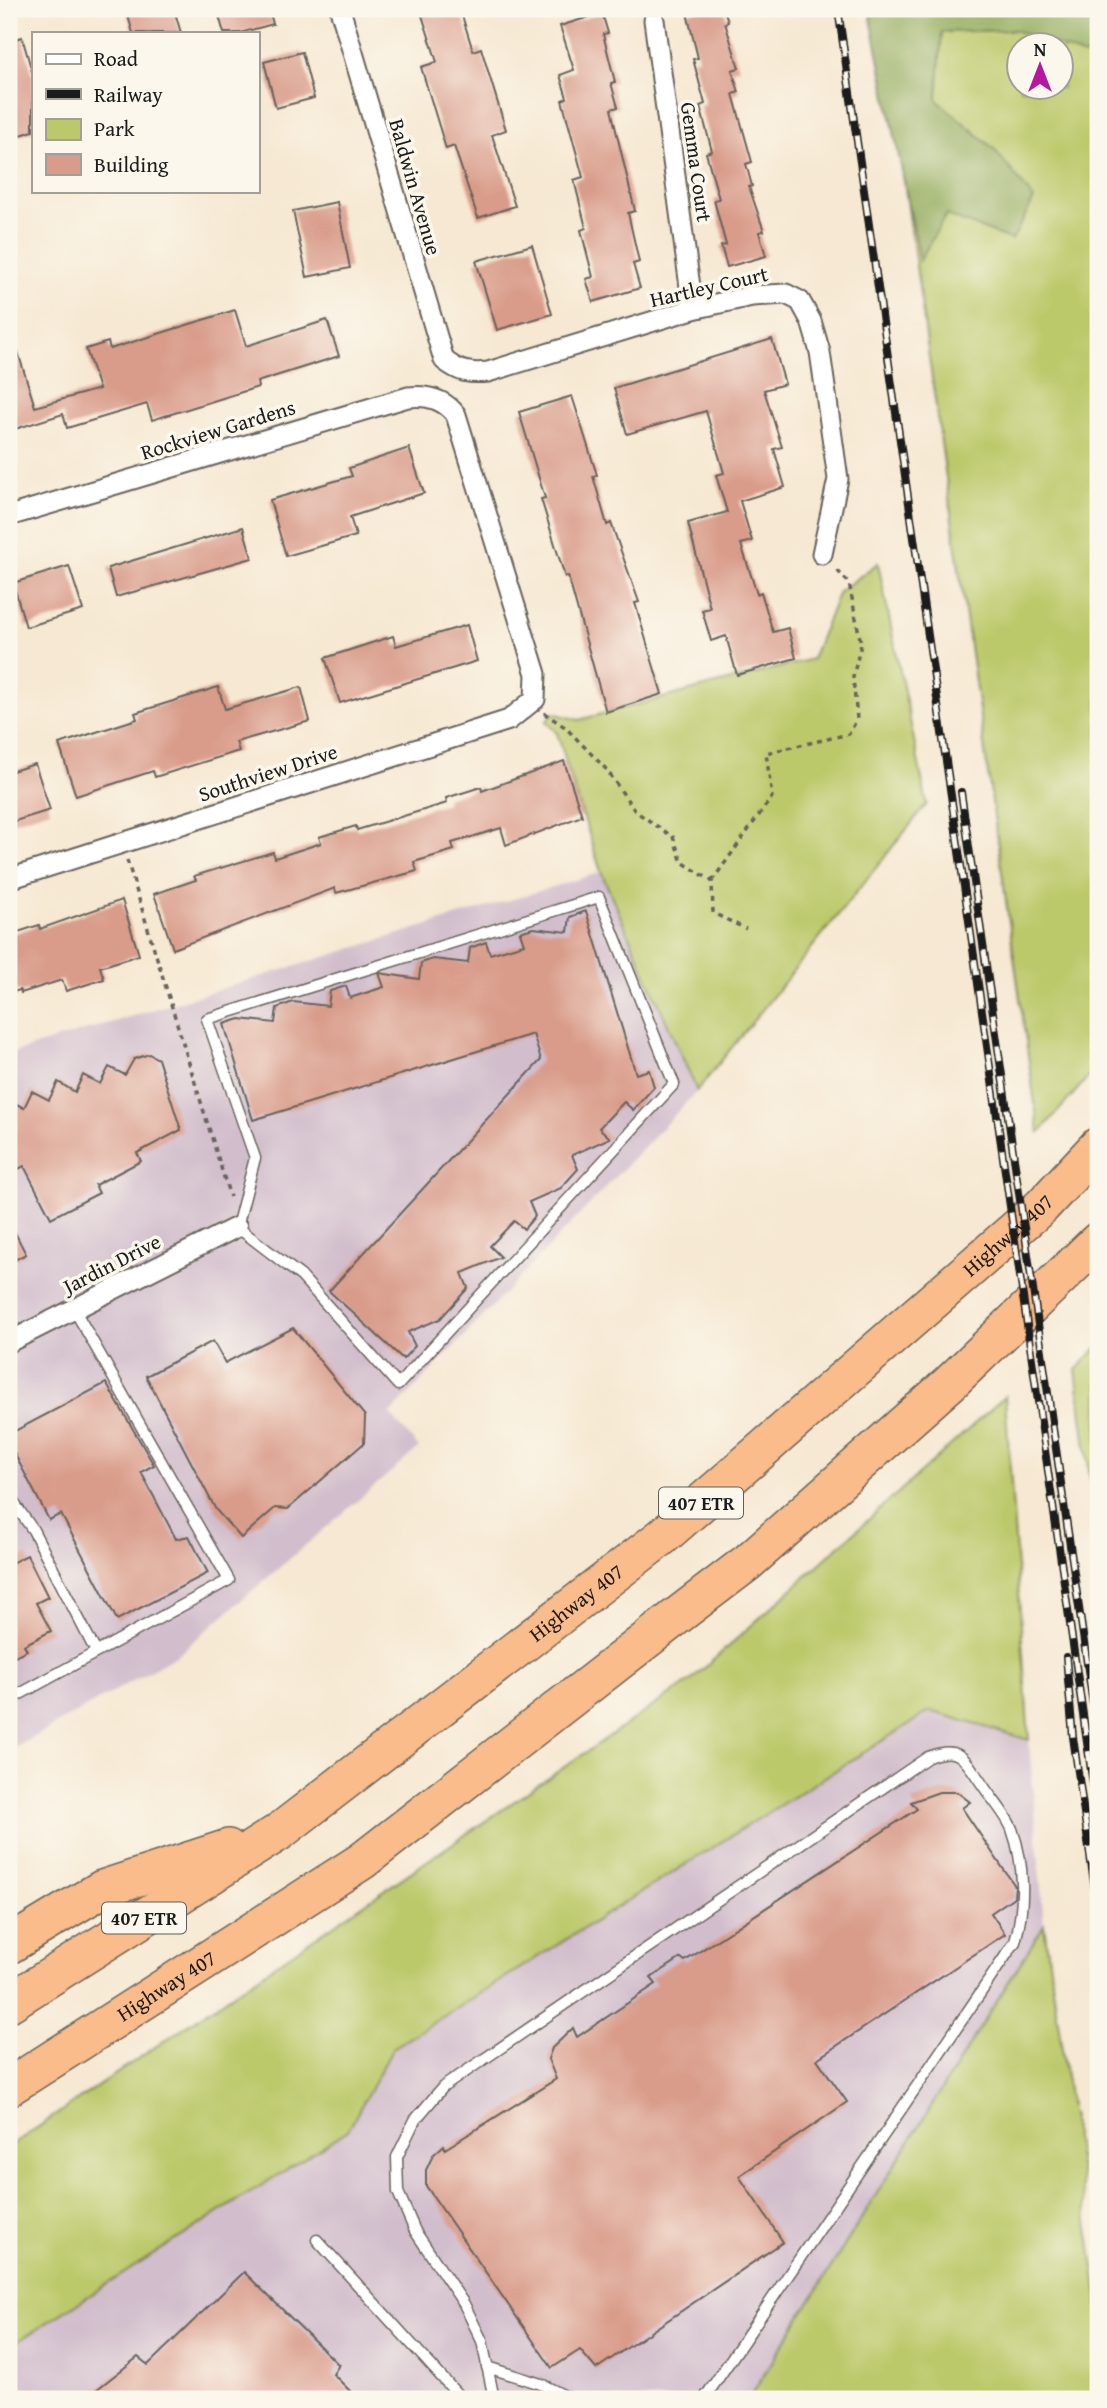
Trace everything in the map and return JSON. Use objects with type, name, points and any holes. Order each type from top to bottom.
[{"type":"highway","name":"Highway 407","points":[[9,2003],[279,1832],[662,1537],[1042,1206],[1098,1146]]},
{"type":"highway","name":"Highway 407","points":[[9,2087],[362,1861],[729,1576],[949,1384],[1098,1241]]},
{"type":"highway","points":[[9,1945],[102,1889],[279,1832]]},
{"type":"street","name":"Baldwin Avenue","points":[[340,9],[437,345],[444,360],[457,371]]},
{"type":"street","name":"Gemma Court","points":[[654,20],[693,309]]},
{"type":"street","name":"Hartley Court","points":[[457,371],[472,374],[488,372],[693,309],[752,296],[786,294],[800,301],[811,321],[820,352],[838,480],[822,554]]},
{"type":"street","name":"Rockview Gardens","points":[[9,516],[408,397],[421,396],[440,401],[456,415],[536,674],[533,702]]},
{"type":"street","name":"Southview Drive","points":[[9,879],[509,720],[533,702]]},
{"type":"street","name":"Jardin Drive","points":[[9,1342],[237,1227]]},
{"type":"lane","points":[[599,897],[674,1084],[398,1385],[301,1276],[237,1227],[255,1157],[207,1019],[599,897]]},
{"type":"lane","points":[[9,1700],[229,1580],[74,1309]]},
{"type":"lane","points":[[9,1496],[33,1530],[96,1652]]},
{"type":"lane","points":[[494,2399],[482,2341],[464,2304],[415,2231],[398,2192],[397,2157],[415,2120],[443,2087],[928,1757],[945,1750],[961,1754],[1012,1828],[1023,1887],[1023,1916],[1015,1942],[704,2399]]},
{"type":"lane","points":[[317,2240],[457,2394]]},
{"type":"lane","points":[[487,2367],[541,2384],[571,2399]]},
{"type":"path","points":[[747,929],[713,913],[712,881],[772,797],[766,753],[849,734],[857,719],[853,677],[861,644],[849,583],[822,554]]},
{"type":"path","points":[[533,702],[565,727],[606,769],[635,811],[673,837],[682,862],[712,881]]},
{"type":"path","points":[[122,844],[221,1164],[237,1227]]},
{"type":"shaded area","points":[[601,872],[697,1091],[390,1414],[419,1448],[176,1656],[9,1751],[9,1054]]},
{"type":"shaded area","points":[[930,1710],[1029,1740],[1044,1925],[749,2399],[9,2399],[9,2347],[348,2130],[393,2048]]},
{"type":"green space","points":[[869,9],[1098,9],[1098,49],[1084,56],[1076,53],[1076,32],[942,32],[937,100],[994,149],[1034,199],[1012,240],[946,215],[920,260]]},
{"type":"green space","points":[[1098,9],[1098,1066],[1039,1133],[882,26]]},
{"type":"green space","points":[[878,563],[927,804],[697,1091],[601,872],[557,733],[546,722],[553,713],[579,720],[812,659],[839,592]]},
{"type":"green space","points":[[1098,1347],[1098,1539],[1076,1370]]},
{"type":"green space","points":[[1005,1396],[1029,1740],[930,1711],[393,2048],[348,2130],[9,2347],[9,2147],[690,1681]]},
{"type":"green space","points":[[1044,1925],[1098,2296],[1098,2399],[749,2399]]},
{"type":"building","points":[[126,9],[174,9],[181,32],[133,32]]},
{"type":"building","points":[[217,9],[269,9],[273,24],[244,32],[224,32]]},
{"type":"building","points":[[420,9],[460,9],[473,51],[481,48],[506,130],[492,135],[515,206],[478,218],[454,146],[446,149],[421,67],[437,62]]},
{"type":"building","points":[[700,9],[724,9],[728,22],[725,23],[739,68],[732,70],[739,92],[733,94],[752,162],[746,164],[752,186],[749,187],[764,231],[759,232],[766,256],[727,267],[721,246],[726,245],[714,200],[719,199],[706,153],[712,151],[700,106],[705,104],[693,59],[698,58],[687,13]]},
{"type":"building","points":[[602,13],[608,33],[603,34],[615,82],[611,83],[618,107],[611,109],[635,211],[628,213],[639,262],[633,264],[640,288],[593,302],[586,279],[593,277],[581,230],[586,228],[574,180],[583,177],[562,100],[567,98],[560,75],[574,70],[560,26]]},
{"type":"building","points":[[22,37],[32,72],[32,131],[9,139],[9,41]]},
{"type":"building","points":[[302,52],[314,98],[276,108],[264,62]]},
{"type":"building","points":[[337,202],[350,268],[307,277],[293,211]]},
{"type":"building","points":[[532,245],[552,314],[497,330],[476,261]]},
{"type":"building","points":[[235,310],[246,346],[327,320],[339,356],[257,382],[258,387],[152,420],[147,404],[67,428],[63,414],[9,431],[9,333],[12,333],[35,407],[99,389],[86,349],[108,342],[110,349]]},
{"type":"building","points":[[772,339],[785,384],[764,390],[782,447],[774,449],[785,487],[740,501],[752,541],[741,544],[757,594],[761,592],[773,632],[788,628],[796,658],[737,675],[726,636],[711,641],[702,610],[710,608],[688,523],[727,512],[716,475],[724,473],[706,411],[627,434],[614,388]]},
{"type":"building","points":[[572,396],[597,475],[593,476],[607,525],[611,523],[639,602],[635,603],[662,694],[606,712],[568,576],[565,577],[541,499],[545,498],[519,412]]},
{"type":"building","points":[[409,448],[424,493],[350,517],[356,536],[286,556],[270,500],[352,476],[349,468]]},
{"type":"building","points":[[243,527],[252,558],[116,597],[108,568]]},
{"type":"building","points":[[69,566],[83,610],[26,627],[13,583]]},
{"type":"building","points":[[467,625],[477,661],[340,703],[325,658],[393,636],[396,646]]},
{"type":"building","points":[[218,687],[225,709],[301,687],[310,721],[236,742],[239,751],[155,777],[153,771],[76,796],[59,744],[137,719],[135,713]]},
{"type":"building","points":[[564,761],[582,816],[506,845],[501,828],[452,843],[454,850],[414,862],[417,871],[336,893],[335,888],[173,949],[154,894],[196,880],[194,876],[273,852],[275,858],[321,843],[319,837],[356,826],[357,830],[447,803],[446,798],[481,787],[482,791]]},
{"type":"building","points":[[35,764],[50,810],[9,823],[9,772]]},
{"type":"building","points":[[122,900],[139,955],[100,967],[104,979],[66,991],[62,980],[21,993],[20,990],[9,993],[9,935],[39,925],[40,929]]},
{"type":"building","points":[[586,911],[636,1074],[649,1070],[654,1087],[633,1110],[624,1102],[599,1128],[610,1138],[572,1155],[578,1169],[561,1188],[529,1202],[535,1216],[524,1229],[514,1221],[490,1246],[501,1257],[462,1273],[468,1288],[440,1319],[408,1332],[415,1346],[403,1359],[329,1291],[541,1060],[533,1034],[253,1120],[224,1024],[240,1019],[275,1023],[277,1008],[293,1002],[328,1006],[330,991],[346,986],[350,998],[384,987],[379,973],[419,979],[421,963],[433,959],[468,963],[470,948],[486,942],[490,954],[524,944],[520,932],[533,928],[568,932],[570,917]]},
{"type":"building","points":[[149,1054],[158,1059],[181,1130],[137,1153],[141,1161],[95,1185],[99,1193],[51,1218],[24,1166],[9,1174],[9,1100],[24,1108],[32,1091],[49,1100],[58,1082],[75,1092],[83,1075],[100,1084],[109,1067],[125,1075],[134,1059]]},
{"type":"building","points":[[9,1221],[26,1254],[9,1263]]},
{"type":"building","points":[[293,1328],[365,1416],[364,1443],[288,1509],[275,1508],[241,1538],[216,1510],[146,1376],[213,1341],[225,1363]]},
{"type":"building","points":[[106,1383],[154,1465],[141,1472],[176,1539],[189,1536],[208,1573],[117,1620],[61,1514],[49,1520],[9,1443],[9,1434]]},
{"type":"building","points":[[27,1555],[48,1597],[36,1603],[51,1631],[24,1645],[27,1650],[9,1659],[9,1564]]},
{"type":"building","points":[[939,1792],[957,1792],[970,1802],[962,1808],[1015,1886],[1014,1897],[991,1913],[1005,1934],[817,2059],[847,2102],[739,2176],[783,2242],[596,2369],[580,2350],[552,2368],[426,2186],[426,2170],[433,2155],[444,2145],[445,2149],[556,2079],[548,2059],[552,2048],[573,2028],[577,2037],[656,1984],[651,1978],[681,1958],[685,1961],[917,1809],[911,1802]]},
{"type":"building","points":[[244,2272],[339,2365],[333,2374],[358,2399],[100,2399],[96,2390],[138,2357],[148,2365]]},
{"type":"railway","points":[[838,9],[1098,1819]]},
{"type":"railway","points":[[961,792],[1098,1739]]},
{"type":"railway","points":[[1066,1657],[1073,1737],[1098,1911]]}]
